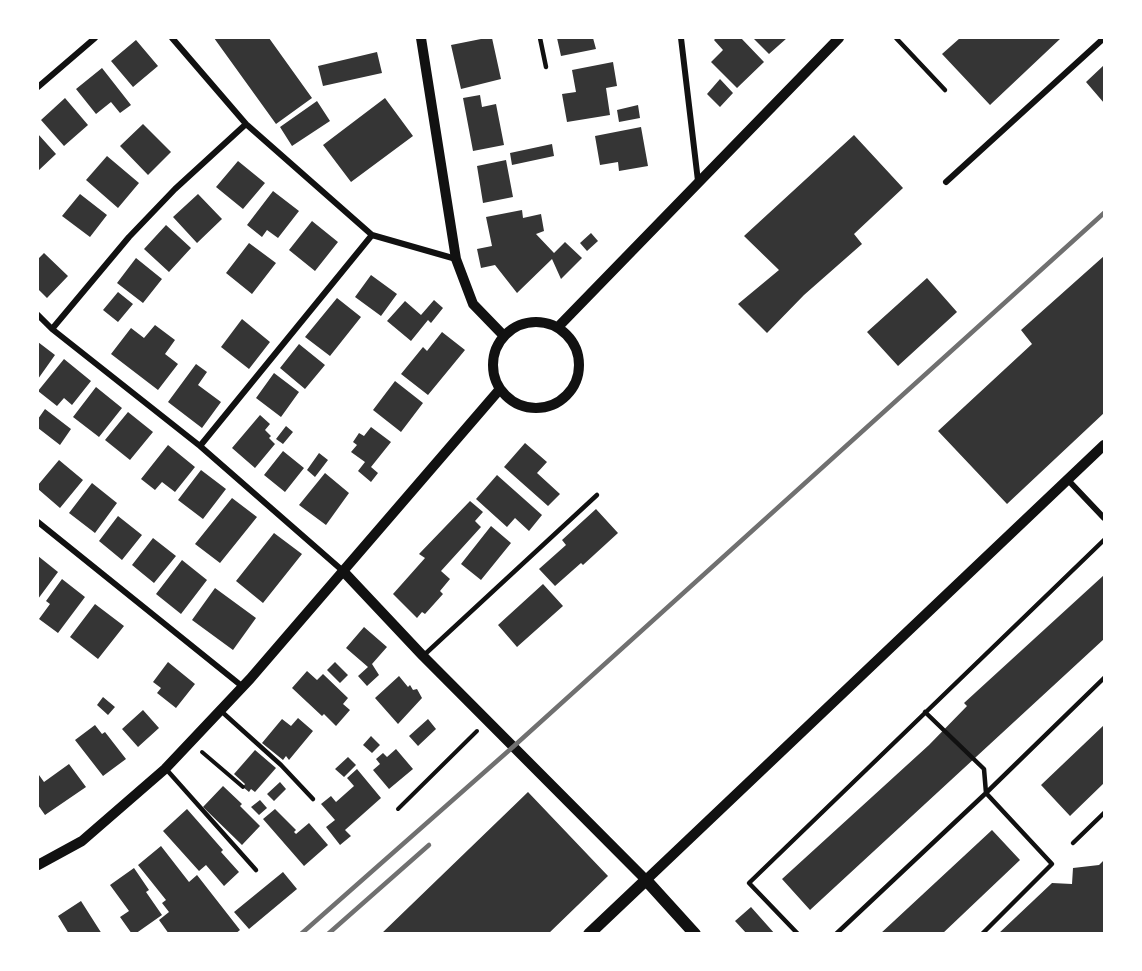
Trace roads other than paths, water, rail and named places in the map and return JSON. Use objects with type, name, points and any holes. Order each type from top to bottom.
[{"type":"main road","points":[[589,933],[646,880],[695,933]]},
{"type":"street","points":[[38,87],[95,38]]},
{"type":"street","points":[[172,38],[246,124],[372,235],[456,259]]},
{"type":"street","points":[[421,38],[456,259],[473,304],[504,336]]},
{"type":"street","points":[[681,38],[698,181]]},
{"type":"street","points":[[558,327],[839,38]]},
{"type":"street","points":[[946,182],[1104,38]]},
{"type":"street","points":[[52,329],[129,237],[175,189],[246,124]]},
{"type":"street","points":[[200,446],[372,235]]},
{"type":"street","points":[[38,315],[52,329],[200,446],[343,571],[423,656],[646,880],[1104,445]]},
{"type":"street","points":[[529,322],[544,322],[558,327],[568,335],[579,359],[579,372],[575,384],[568,395],[552,405],[533,408],[520,406],[500,389],[494,376],[493,362],[496,348],[504,336],[515,327],[529,322]]},
{"type":"street","points":[[38,865],[82,841],[165,769],[243,687],[500,389]]},
{"type":"street","points":[[1068,480],[1104,518]]},
{"type":"street","points":[[38,522],[243,687]]},
{"type":"lane","points":[[540,38],[546,68]]},
{"type":"lane","points":[[896,38],[945,90]]},
{"type":"lane","points":[[423,656],[597,495]]},
{"type":"lane","points":[[798,933],[749,883],[1104,540]]},
{"type":"lane","points":[[836,933],[986,794],[1104,678]]},
{"type":"lane","points":[[221,711],[281,765],[313,799]]},
{"type":"lane","points":[[926,712],[984,769],[986,794],[1052,864],[982,933]]},
{"type":"lane","points":[[165,769],[256,870]]},
{"type":"lane","points":[[1073,843],[1104,813]]},
{"type":"railway","points":[[301,934],[514,746],[1104,213]]},
{"type":"railway","points":[[328,934],[429,845]]}]
